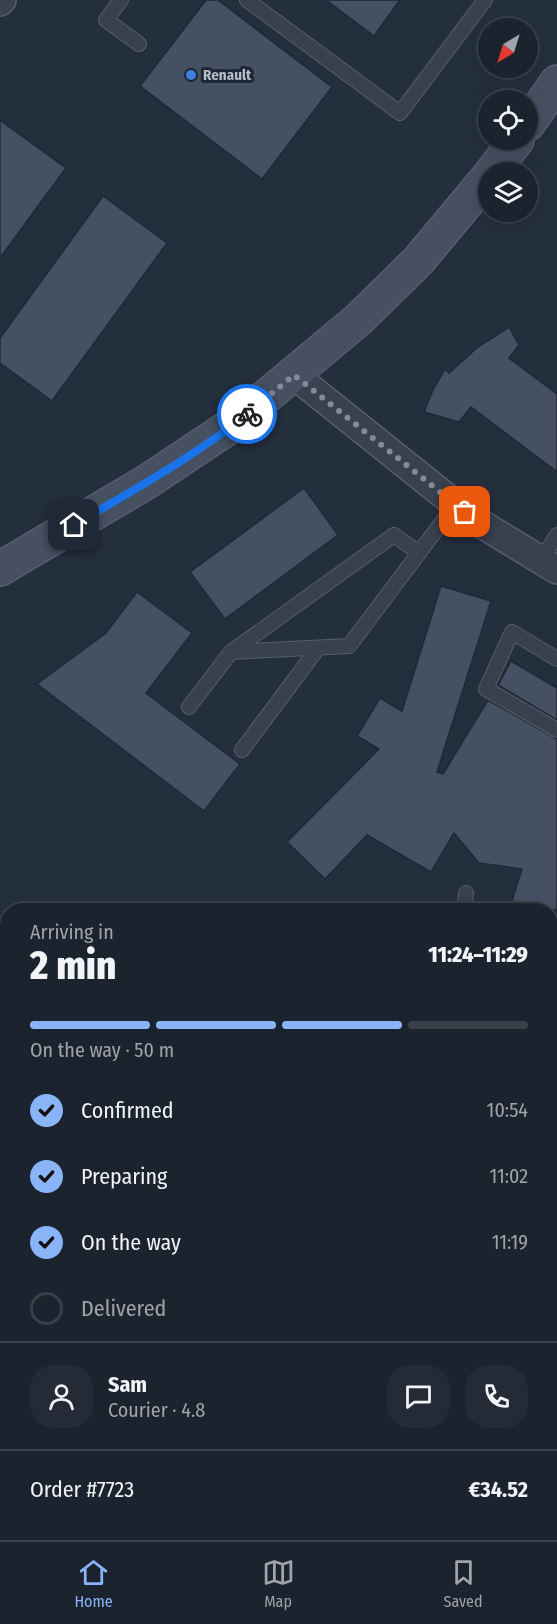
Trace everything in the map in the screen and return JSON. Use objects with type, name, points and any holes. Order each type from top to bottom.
[{"type":"main road","points":[[538,109],[557,81]]},
{"type":"main road","points":[[500,162],[509,150]]},
{"type":"main road","points":[[0,569],[176,462],[232,425],[360,319],[418,261],[478,188]]},
{"type":"street","points":[[294,375],[475,520],[549,565]]},
{"type":"lane","points":[[122,0],[106,20],[139,44]]},
{"type":"lane","points":[[247,0],[400,113],[485,0]]},
{"type":"lane","points":[[231,652],[349,646],[455,505]]},
{"type":"lane","points":[[189,707],[231,652],[394,535],[419,553]]},
{"type":"lane","points":[[549,565],[557,535]]},
{"type":"lane","points":[[557,659],[512,632],[486,688],[557,730]]},
{"type":"lane","points":[[242,750],[318,648]]},
{"type":"lane","points":[[465,903],[466,893]]},
{"type":"building","points":[[206,0],[218,0],[332,87],[262,179],[140,86]]},
{"type":"building","points":[[326,0],[400,0],[374,36]]},
{"type":"building","points":[[0,120],[66,168],[0,258]]},
{"type":"building","points":[[103,196],[167,243],[52,401],[0,363],[0,338]]},
{"type":"building","points":[[509,327],[519,345],[509,358],[557,394],[557,472],[471,407],[459,422],[424,412],[445,369],[449,373],[478,347]]},
{"type":"building","points":[[304,488],[338,535],[225,619],[190,572]]},
{"type":"building","points":[[441,586],[491,601],[437,772],[443,774],[488,700],[557,739],[557,903],[511,903],[522,869],[479,863],[454,833],[431,872],[367,835],[325,879],[287,842],[379,749],[357,736],[380,698],[402,711]]},
{"type":"building","points":[[137,592],[192,633],[146,693],[240,764],[204,811],[37,684],[106,633]]},
{"type":"building","points":[[511,661],[557,688],[557,720],[498,685]]},
{"type":"way so far","points":[[247,414],[294,375],[465,512]]},
{"type":"place","name":"Renault","points":[[191,75]]},
{"type":"route","points":[[74,525],[148,481],[247,414]]}]
